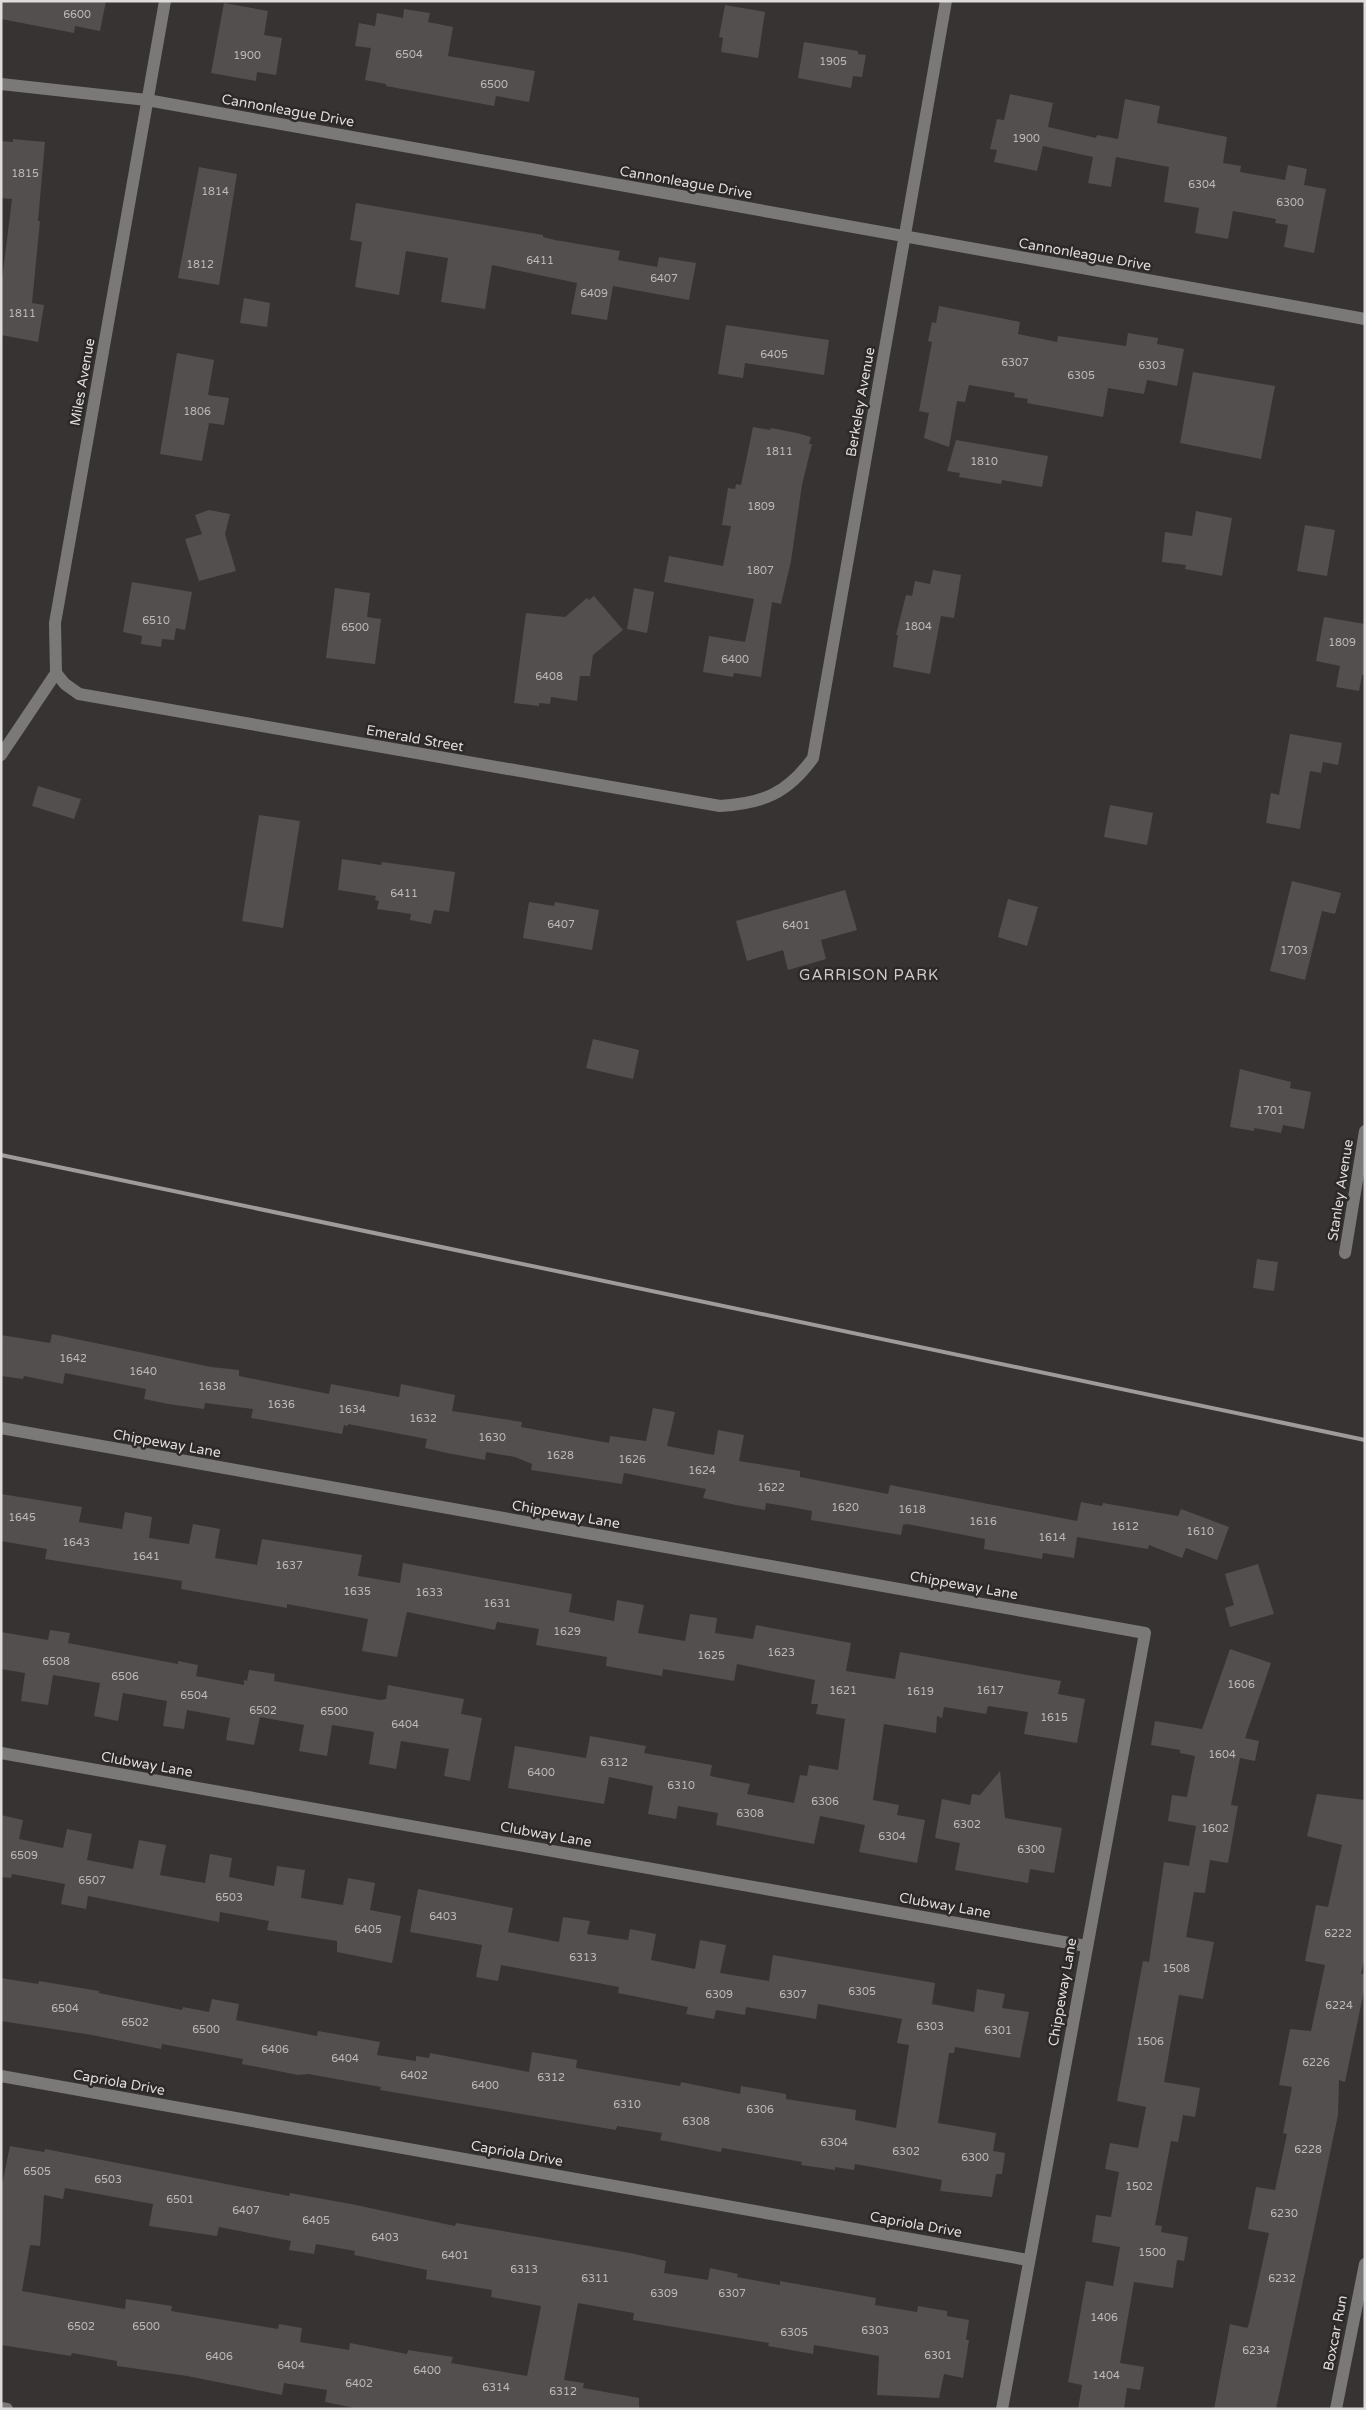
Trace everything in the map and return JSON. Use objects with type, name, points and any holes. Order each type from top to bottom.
[{"type":"street","name":"Miles Avenue","points":[[56,673],[55,623],[165,1]]},
{"type":"street","name":"Berkeley Avenue","points":[[776,793],[799,777],[813,758],[946,1]]},
{"type":"street","name":"Cannonleague Drive","points":[[1,84],[147,100],[1365,319]]},
{"type":"street","points":[[1,754],[56,673]]},
{"type":"street","name":"Emerald Street","points":[[56,673],[65,684],[80,694],[720,806],[746,804],[776,793]]},
{"type":"street","name":"Stanley Avenue","points":[[1345,1254],[1360,1184],[1365,1131]]},
{"type":"street","name":"Chippeway Lane","points":[[1,1428],[1145,1633],[1002,2409]]},
{"type":"street","name":"Clubway Lane","points":[[1,1753],[1086,1946]]},
{"type":"street","name":"Capriola Drive","points":[[1,2076],[1028,2260]]},
{"type":"street","name":"Boxcar Run","points":[[1336,2409],[1359,2326],[1365,2264]]},
{"type":"street","points":[[1,2408],[8,2409]]},
{"type":"building","points":[[1,1],[106,1],[100,31],[75,26],[74,33],[1,19]]},
{"type":"building","points":[[224,3],[268,11],[264,35],[282,38],[276,75],[257,72],[256,81],[211,73]]},
{"type":"building","points":[[725,5],[765,12],[758,58],[721,52],[723,38],[719,37]]},
{"type":"building","points":[[404,9],[430,13],[428,22],[453,27],[448,56],[535,71],[529,102],[496,96],[494,106],[386,86],[386,84],[365,80],[371,48],[355,46],[359,23],[375,26],[377,13],[403,18]]},
{"type":"building","points":[[804,42],[858,51],[858,54],[866,55],[862,77],[853,76],[851,88],[798,78]]},
{"type":"building","points":[[1010,94],[1053,103],[1048,127],[1096,138],[1097,135],[1118,139],[1125,99],[1160,106],[1157,123],[1227,137],[1223,163],[1241,166],[1240,172],[1285,180],[1288,165],[1307,169],[1304,185],[1326,189],[1314,253],[1284,247],[1288,225],[1275,223],[1276,219],[1233,211],[1228,239],[1195,233],[1199,208],[1164,202],[1169,167],[1116,157],[1111,187],[1088,183],[1093,157],[1043,146],[1037,171],[994,162],[997,150],[990,149],[997,119],[1004,120]]},
{"type":"building","points":[[13,139],[45,142],[32,303],[44,305],[38,342],[1,335],[1,288],[12,199],[1,198],[1,141],[13,142]]},
{"type":"building","points":[[199,167],[237,174],[219,285],[178,278]]},
{"type":"building","points":[[356,203],[543,235],[543,237],[555,240],[620,251],[618,260],[657,267],[659,257],[696,263],[689,300],[613,286],[607,320],[571,314],[577,283],[492,265],[485,309],[441,302],[448,258],[406,251],[399,295],[355,287],[362,242],[350,240]]},
{"type":"building","points":[[244,298],[270,303],[267,327],[240,323]]},
{"type":"building","points":[[939,306],[1020,322],[1018,334],[1057,342],[1058,336],[1126,346],[1128,333],[1158,338],[1157,344],[1184,349],[1177,386],[1147,380],[1144,394],[1108,388],[1103,417],[1027,403],[1028,399],[1014,397],[1015,393],[969,385],[965,402],[957,401],[949,447],[924,438],[929,413],[919,411],[932,342],[928,341],[932,322],[936,323]]},
{"type":"building","points":[[726,325],[829,340],[824,375],[745,363],[743,378],[718,374]]},
{"type":"building","points":[[177,353],[214,360],[208,395],[229,398],[224,425],[209,423],[202,461],[160,454]]},
{"type":"building","points":[[1193,372],[1275,386],[1261,459],[1180,443]]},
{"type":"building","points":[[753,427],[770,430],[771,428],[811,437],[809,444],[812,444],[802,485],[791,561],[781,604],[772,602],[761,677],[734,673],[733,677],[703,672],[709,636],[745,642],[754,599],[664,582],[669,556],[723,566],[731,526],[722,525],[728,488],[735,489],[736,484],[741,485]]},
{"type":"building","points":[[956,440],[1048,456],[1042,487],[1002,480],[1001,484],[959,477],[960,473],[947,471]]},
{"type":"building","points":[[209,510],[230,514],[225,534],[236,571],[199,581],[185,539],[202,534],[195,515]]},
{"type":"building","points":[[1196,511],[1232,518],[1222,576],[1185,569],[1186,565],[1162,562],[1165,532],[1192,536]]},
{"type":"building","points":[[1305,525],[1335,530],[1327,576],[1297,571]]},
{"type":"building","points":[[933,570],[961,575],[954,618],[941,616],[930,674],[893,667],[898,635],[896,635],[906,595],[912,596],[915,581],[930,584]]},
{"type":"building","points":[[132,582],[192,592],[185,630],[176,628],[174,640],[162,639],[161,647],[141,644],[142,636],[123,632]]},
{"type":"building","points":[[335,588],[370,593],[367,617],[381,619],[375,664],[326,658]]},
{"type":"building","points":[[634,588],[654,592],[647,633],[627,629]]},
{"type":"building","points":[[594,596],[623,630],[593,655],[590,676],[580,676],[577,701],[551,697],[550,704],[539,703],[539,706],[514,703],[526,613],[565,617],[587,598],[589,600]]},
{"type":"building","points":[[1324,617],[1365,624],[1365,675],[1362,675],[1359,691],[1336,687],[1340,666],[1316,661]]},
{"type":"building","points":[[1290,734],[1342,743],[1338,765],[1323,762],[1321,773],[1310,771],[1300,829],[1266,823],[1271,793],[1279,795]]},
{"type":"building","points":[[38,786],[81,799],[74,819],[32,806]]},
{"type":"building","points":[[1110,805],[1153,813],[1147,845],[1104,837]]},
{"type":"building","points":[[259,815],[300,821],[283,928],[242,921]]},
{"type":"building","points":[[342,859],[381,865],[382,862],[455,872],[449,912],[434,910],[431,924],[410,920],[411,914],[377,909],[379,901],[375,900],[376,896],[338,890]]},
{"type":"building","points":[[1292,881],[1341,893],[1335,914],[1322,911],[1305,980],[1270,971]]},
{"type":"building","points":[[845,890],[857,930],[821,940],[826,959],[788,970],[783,950],[747,961],[736,921]]},
{"type":"building","points":[[1008,899],[1038,907],[1027,946],[998,937]]},
{"type":"building","points":[[529,902],[554,906],[555,902],[599,910],[592,950],[523,938]]},
{"type":"building","points":[[593,1039],[639,1050],[633,1079],[586,1068]]},
{"type":"building","points":[[1240,1069],[1291,1082],[1290,1088],[1311,1092],[1304,1129],[1283,1125],[1281,1133],[1254,1128],[1254,1131],[1230,1127]]},
{"type":"building","points":[[1257,1259],[1278,1262],[1274,1291],[1253,1288]]},
{"type":"building","points":[[52,1334],[211,1367],[239,1370],[239,1376],[329,1394],[331,1384],[399,1397],[401,1384],[455,1395],[452,1411],[522,1422],[521,1427],[609,1443],[610,1436],[646,1441],[653,1408],[675,1412],[667,1446],[714,1455],[718,1430],[744,1435],[739,1461],[800,1471],[800,1477],[888,1494],[890,1485],[1077,1521],[1081,1502],[1102,1506],[1103,1503],[1178,1516],[1181,1509],[1229,1527],[1217,1560],[1186,1548],[1182,1558],[1149,1545],[1148,1549],[1077,1537],[1074,1558],[1043,1553],[1042,1559],[984,1549],[985,1539],[907,1524],[903,1525],[901,1535],[811,1520],[812,1511],[791,1507],[766,1503],[765,1510],[736,1505],[703,1498],[706,1489],[624,1473],[622,1484],[531,1470],[532,1464],[515,1457],[486,1452],[485,1460],[447,1453],[425,1448],[427,1439],[348,1424],[348,1426],[344,1425],[342,1434],[251,1418],[253,1409],[205,1403],[204,1409],[168,1404],[144,1399],[146,1389],[65,1373],[63,1384],[24,1376],[23,1379],[1,1376],[1,1335],[50,1343]]},
{"type":"building","points":[[1,1494],[82,1507],[79,1522],[122,1529],[125,1512],[152,1517],[149,1538],[189,1544],[193,1524],[220,1529],[215,1558],[257,1565],[262,1539],[362,1555],[358,1576],[400,1583],[403,1563],[572,1594],[569,1612],[614,1621],[617,1600],[644,1605],[638,1633],[685,1641],[690,1614],[717,1618],[715,1633],[753,1639],[756,1625],[851,1643],[846,1671],[895,1679],[900,1652],[1061,1681],[1058,1694],[1085,1699],[1077,1743],[1024,1734],[1028,1712],[988,1706],[986,1714],[944,1707],[942,1718],[937,1716],[936,1733],[884,1724],[873,1800],[899,1805],[897,1815],[925,1820],[917,1863],[859,1852],[865,1825],[820,1816],[814,1844],[716,1825],[718,1813],[678,1806],[676,1819],[648,1814],[653,1786],[609,1777],[604,1804],[508,1788],[515,1746],[586,1758],[590,1736],[646,1746],[644,1753],[712,1765],[710,1776],[750,1784],[747,1794],[794,1803],[800,1775],[807,1776],[809,1765],[838,1770],[845,1719],[816,1714],[818,1704],[811,1704],[815,1680],[737,1664],[734,1681],[663,1669],[662,1676],[606,1666],[607,1657],[536,1645],[539,1629],[497,1622],[495,1630],[407,1612],[397,1657],[362,1651],[368,1619],[287,1604],[287,1608],[181,1589],[182,1581],[45,1559],[47,1549],[1,1541]]},
{"type":"building","points":[[1258,1564],[1274,1614],[1230,1627],[1225,1608],[1234,1605],[1225,1574]]},
{"type":"building","points":[[50,1630],[70,1633],[68,1643],[178,1664],[178,1661],[198,1665],[196,1676],[244,1685],[244,1680],[247,1681],[249,1670],[275,1674],[274,1681],[380,1700],[386,1699],[388,1685],[464,1699],[461,1714],[482,1718],[470,1781],[444,1776],[449,1749],[401,1741],[396,1769],[369,1764],[374,1732],[332,1725],[327,1756],[299,1751],[304,1725],[260,1717],[254,1745],[226,1740],[230,1718],[187,1710],[184,1729],[163,1726],[167,1701],[123,1693],[118,1721],[94,1716],[100,1683],[53,1675],[48,1705],[21,1701],[25,1673],[1,1669],[1,1632],[48,1640]]},
{"type":"building","points":[[1230,1649],[1271,1663],[1245,1738],[1259,1741],[1255,1761],[1240,1758],[1231,1805],[1238,1806],[1228,1863],[1210,1860],[1205,1893],[1194,1892],[1186,1937],[1214,1942],[1203,1999],[1179,1995],[1164,2082],[1200,2088],[1195,2117],[1183,2115],[1178,2142],[1171,2141],[1155,2225],[1162,2226],[1161,2232],[1188,2237],[1184,2261],[1177,2260],[1173,2288],[1134,2282],[1120,2363],[1144,2367],[1140,2390],[1127,2388],[1124,2409],[1078,2409],[1082,2385],[1068,2382],[1086,2281],[1113,2286],[1120,2247],[1092,2242],[1096,2215],[1111,2217],[1119,2172],[1105,2169],[1110,2143],[1138,2148],[1146,2107],[1117,2101],[1143,1961],[1149,1962],[1164,1862],[1189,1866],[1196,1826],[1168,1821],[1172,1795],[1187,1797],[1195,1756],[1180,1753],[1180,1750],[1151,1745],[1155,1721],[1202,1729]]},
{"type":"building","points":[[1000,1771],[1005,1818],[1062,1828],[1054,1873],[1030,1869],[1028,1883],[955,1870],[960,1843],[935,1838],[942,1799],[970,1805],[972,1794],[980,1795]]},
{"type":"building","points":[[1317,1794],[1365,1800],[1365,1956],[1361,1974],[1365,1974],[1365,1986],[1345,2082],[1339,2080],[1338,2115],[1276,2409],[1214,2409],[1230,2324],[1247,2328],[1249,2324],[1269,2233],[1248,2229],[1256,2187],[1275,2190],[1287,2134],[1283,2133],[1292,2087],[1279,2085],[1290,2029],[1311,2031],[1325,1965],[1305,1961],[1316,1905],[1328,1907],[1342,1845],[1307,1836]]},
{"type":"building","points":[[1,1815],[23,1820],[19,1839],[63,1848],[67,1829],[92,1834],[87,1860],[133,1869],[139,1840],[166,1845],[160,1875],[205,1883],[210,1854],[232,1858],[229,1877],[274,1886],[277,1866],[305,1870],[301,1898],[343,1905],[348,1878],[375,1883],[370,1910],[401,1916],[392,1963],[337,1952],[337,1941],[267,1930],[269,1921],[220,1912],[219,1922],[88,1896],[86,1909],[61,1904],[65,1884],[12,1874],[11,1878],[1,1877]]},
{"type":"building","points":[[418,1889],[513,1908],[508,1932],[559,1942],[563,1917],[590,1921],[587,1934],[628,1940],[630,1929],[656,1934],[651,1960],[695,1969],[700,1940],[726,1945],[720,1973],[769,1981],[773,1955],[935,1983],[932,2004],[974,2012],[977,1989],[1005,1994],[1002,2008],[1029,2012],[1020,2058],[955,2047],[954,2053],[949,2053],[938,2123],[996,2133],[993,2151],[1005,2153],[1002,2174],[996,2174],[992,2197],[940,2191],[942,2180],[855,2164],[854,2170],[835,2167],[835,2170],[801,2165],[802,2162],[722,2148],[721,2152],[660,2140],[662,2133],[617,2126],[616,2130],[380,2090],[381,2087],[308,2074],[298,2075],[242,2064],[243,2059],[162,2044],[161,2049],[92,2035],[1,2021],[1,1978],[38,1984],[39,1981],[99,1991],[99,1993],[182,2010],[183,2007],[209,2012],[212,1999],[239,2004],[236,2020],[317,2036],[318,2031],[380,2042],[377,2055],[416,2061],[416,2056],[429,2058],[430,2053],[529,2072],[532,2052],[577,2060],[576,2068],[680,2086],[681,2082],[740,2094],[741,2086],[786,2094],[786,2099],[856,2110],[855,2120],[896,2128],[909,2045],[897,2043],[902,2019],[818,2004],[816,2019],[746,2007],[745,2015],[716,2010],[714,2019],[686,2014],[688,2007],[618,1993],[619,1987],[501,1965],[498,1981],[476,1977],[482,1945],[410,1932]]},
{"type":"building","points":[[10,2146],[44,2152],[45,2149],[289,2196],[290,2193],[351,2204],[455,2226],[456,2223],[630,2253],[666,2261],[664,2273],[708,2280],[710,2268],[738,2274],[737,2277],[780,2285],[780,2281],[876,2298],[875,2305],[917,2312],[918,2306],[947,2311],[947,2316],[969,2320],[966,2340],[969,2340],[963,2378],[944,2374],[939,2398],[877,2395],[879,2356],[814,2345],[813,2354],[768,2346],[769,2343],[633,2320],[634,2313],[578,2303],[564,2380],[584,2383],[583,2388],[639,2398],[639,2409],[360,2409],[325,2402],[327,2390],[284,2383],[282,2395],[187,2376],[117,2366],[117,2361],[72,2353],[71,2356],[1,2345],[1,2190]],"holes":[[[65,2188],[153,2204],[149,2226],[217,2236],[219,2227],[291,2241],[289,2250],[314,2254],[316,2244],[355,2251],[354,2255],[427,2270],[426,2279],[492,2290],[491,2297],[541,2306],[527,2376],[451,2363],[453,2357],[408,2350],[407,2354],[350,2343],[349,2350],[300,2342],[302,2328],[279,2324],[278,2329],[171,2311],[172,2306],[126,2299],[125,2309],[22,2291],[30,2245],[40,2246],[44,2195],[63,2199]]]},
{"type":"railway","points":[[1,1155],[1365,1440]]},
{"type":"district","name":"GARRISON PARK","points":[[869,975]]}]
